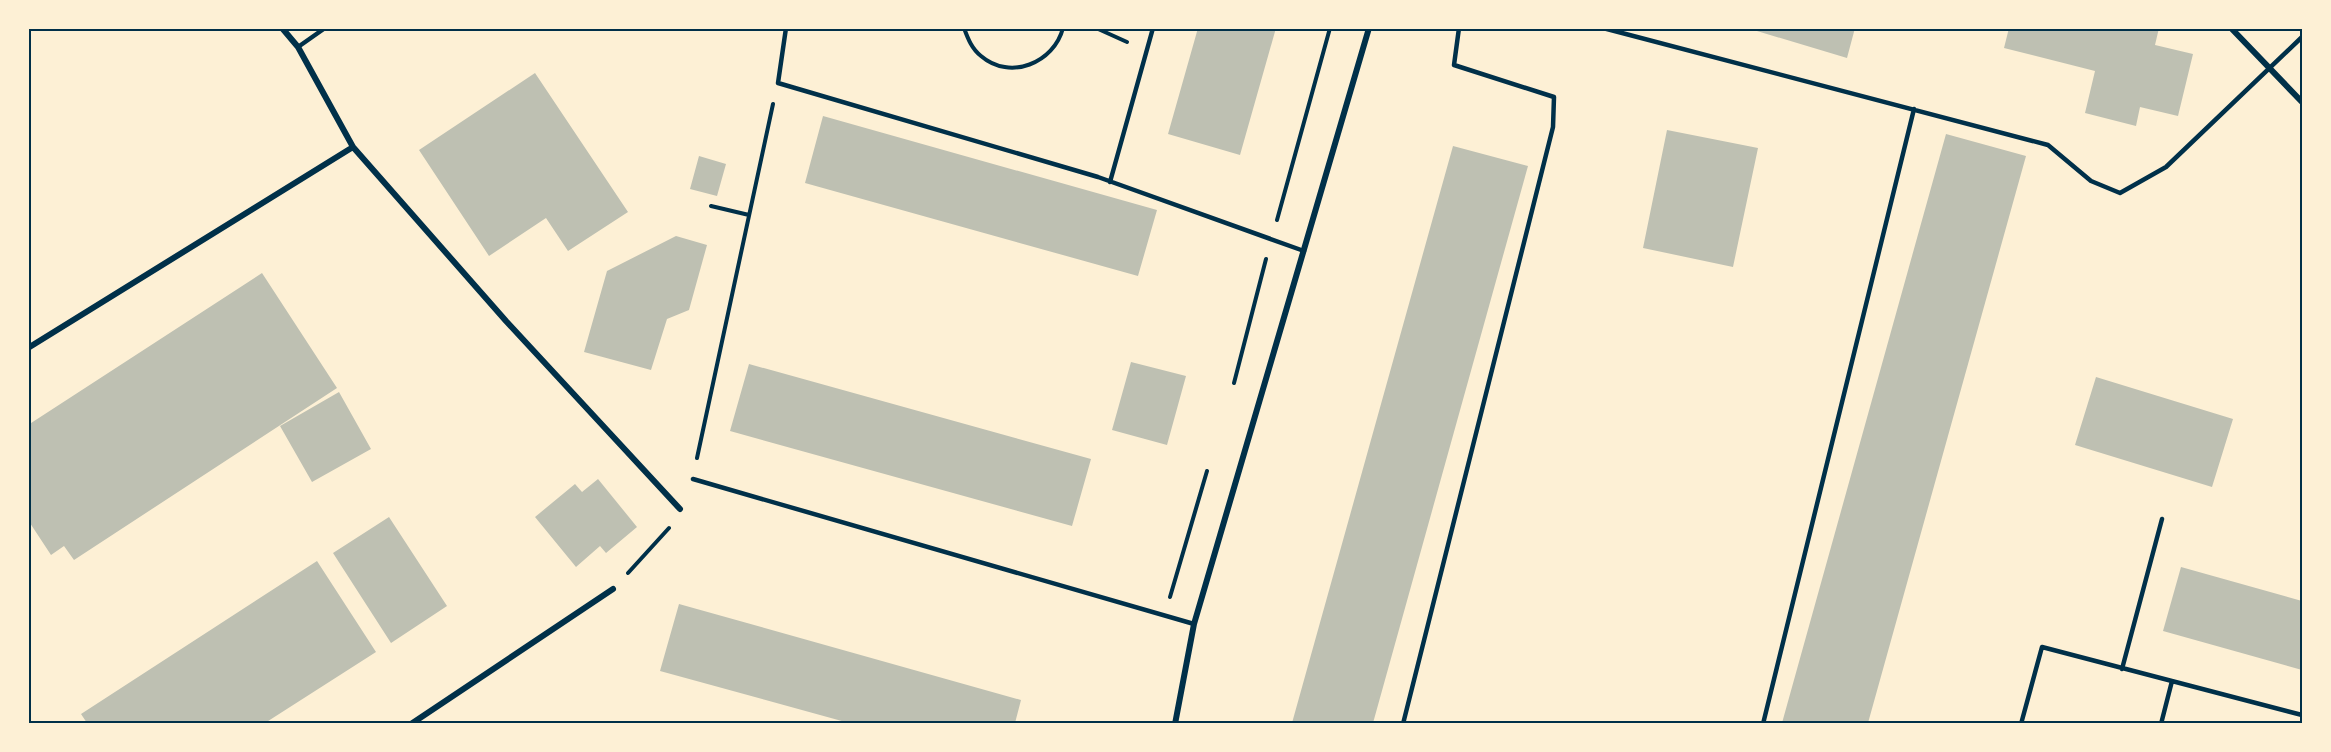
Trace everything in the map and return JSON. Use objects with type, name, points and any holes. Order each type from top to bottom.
[{"type":"street","points":[[282,28],[298,47],[353,147],[506,321],[680,509]]},
{"type":"street","points":[[1175,723],[1194,624],[1369,28]]},
{"type":"street","points":[[2231,28],[2302,102]]},
{"type":"street","points":[[28,348],[353,147]]},
{"type":"street","points":[[411,723],[613,589]]},
{"type":"lane","points":[[298,47],[326,28]]},
{"type":"lane","points":[[786,28],[778,83],[1110,182],[1304,251]]},
{"type":"lane","points":[[1110,182],[1153,28]]},
{"type":"lane","points":[[1403,723],[1553,127],[1554,97],[1454,65],[1459,28]]},
{"type":"lane","points":[[1603,28],[2048,145],[2091,181],[2120,193],[2166,167],[2302,37]]},
{"type":"lane","points":[[1763,723],[1914,109]]},
{"type":"lane","points":[[693,479],[1194,624]]},
{"type":"lane","points":[[2122,669],[2162,519]]},
{"type":"lane","points":[[2020,723],[2042,647],[2302,715]]},
{"type":"lane","points":[[2161,723],[2172,681]]},
{"type":"path","points":[[964,28],[970,44],[982,57],[996,65],[1013,68],[1028,66],[1042,59],[1053,49],[1063,28]]},
{"type":"path","points":[[1096,28],[1147,51]]},
{"type":"path","points":[[1234,383],[1330,28]]},
{"type":"path","points":[[693,479],[778,83]]},
{"type":"path","points":[[711,206],[749,215]]},
{"type":"path","points":[[1165,617],[1207,471]]},
{"type":"path","points":[[613,589],[674,524],[680,509]]},
{"type":"building","points":[[1198,28],[1276,28],[1240,155],[1168,134]]},
{"type":"building","points":[[1747,28],[1855,28],[1847,58]]},
{"type":"building","points":[[2009,28],[2159,28],[2155,45],[2193,54],[2178,116],[2140,107],[2136,126],[2085,113],[2095,71],[2004,48]]},
{"type":"building","points":[[535,73],[628,212],[568,251],[546,218],[489,256],[419,150]]},
{"type":"building","points":[[823,116],[1157,210],[1138,276],[805,183]]},
{"type":"building","points":[[1667,130],[1758,148],[1733,267],[1643,248]]},
{"type":"building","points":[[1946,134],[2026,156],[1868,723],[1782,723]]},
{"type":"building","points":[[1453,146],[1528,166],[1373,723],[1292,723]]},
{"type":"building","points":[[699,156],[726,164],[717,196],[690,189]]},
{"type":"building","points":[[676,236],[707,245],[689,310],[667,319],[651,370],[584,352],[607,271]]},
{"type":"building","points":[[262,273],[337,388],[74,560],[64,546],[51,555],[28,520],[28,425]]},
{"type":"building","points":[[1131,362],[1186,376],[1167,445],[1112,430]]},
{"type":"building","points":[[749,364],[1091,459],[1072,526],[730,431]]},
{"type":"building","points":[[2096,377],[2233,419],[2212,487],[2075,445]]},
{"type":"building","points":[[339,392],[371,449],[312,482],[280,426]]},
{"type":"building","points":[[598,479],[637,527],[606,553],[600,546],[576,567],[535,517],[575,484],[582,492]]},
{"type":"building","points":[[389,517],[447,606],[391,643],[333,553]]},
{"type":"building","points":[[317,561],[376,652],[265,723],[87,723],[81,714]]},
{"type":"building","points":[[2181,567],[2302,601],[2302,670],[2163,631]]},
{"type":"building","points":[[679,604],[1021,700],[1015,723],[849,723],[660,671]]}]
